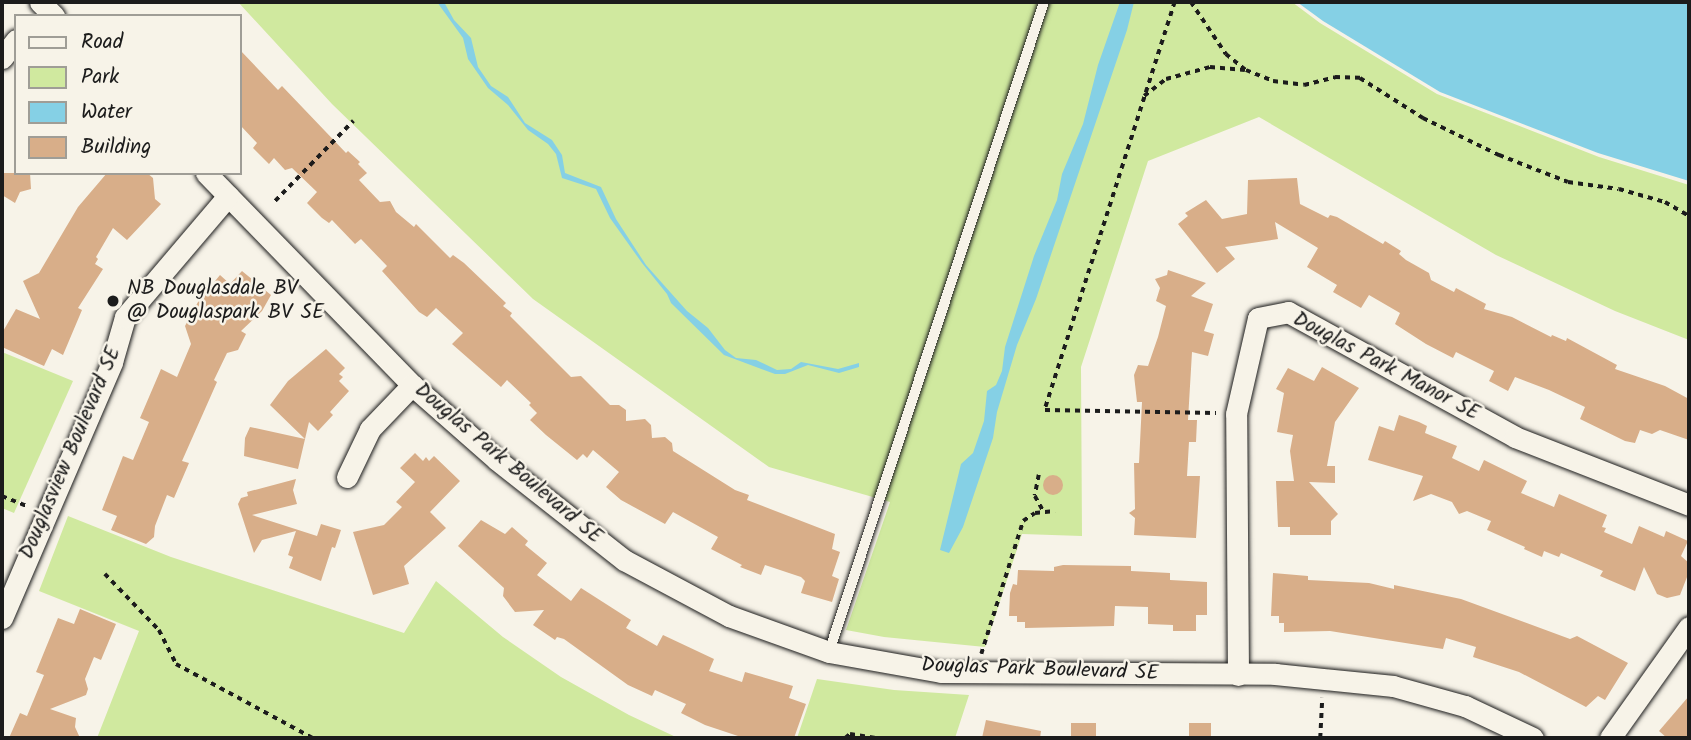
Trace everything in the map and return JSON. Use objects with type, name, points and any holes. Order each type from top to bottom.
[{"type":"street","points":[[2,58],[14,43]]},
{"type":"street","name":"Douglas Park Boulevard SE","points":[[208,175],[412,385],[497,460],[624,559],[729,616],[830,652],[941,672],[1323,677],[1393,687],[1465,706],[1533,738]]},
{"type":"street","name":"Douglasview Boulevard SE","points":[[2,618],[112,362],[125,317],[228,196]]},
{"type":"street","name":"Douglas Park Manor SE","points":[[1238,675],[1236,414],[1258,318],[1288,312],[1515,437],[1689,505]]},
{"type":"street","points":[[347,477],[370,429],[412,385]]},
{"type":"street","points":[[1610,738],[1689,627]]},
{"type":"lane","points":[[830,652],[1044,2]]},
{"type":"path","points":[[1175,2],[1045,410],[1236,414]]},
{"type":"path","points":[[1191,2],[1226,54],[1246,70],[1273,81],[1304,85],[1335,77],[1360,78],[1423,118],[1499,155],[1568,182],[1619,189],[1665,202],[1689,216]]},
{"type":"path","points":[[1143,97],[1166,79],[1210,67],[1246,70]]},
{"type":"path","points":[[275,201],[353,121]]},
{"type":"path","points":[[1039,475],[1035,496],[1044,512]]},
{"type":"path","points":[[2,496],[29,507]]},
{"type":"path","points":[[975,672],[1023,521],[1035,513],[1055,511]]},
{"type":"path","points":[[105,574],[159,630],[176,664],[313,738]]},
{"type":"path","points":[[1320,738],[1323,677]]},
{"type":"path","points":[[845,738],[850,734],[876,738]]},
{"type":"green space","points":[[238,2],[1292,2],[1320,23],[1437,94],[1599,157],[1689,185],[1689,340],[1615,311],[1496,255],[1259,117],[1148,161],[1081,367],[1082,536],[1022,534],[985,647],[884,637],[846,630],[890,502],[769,467],[533,299],[332,104]]},
{"type":"green space","points":[[2,352],[73,381],[14,513],[2,508]]},
{"type":"green space","points":[[68,516],[171,557],[404,633],[436,581],[503,637],[561,677],[629,715],[678,738],[97,738],[139,631],[39,591]]},
{"type":"green space","points":[[817,679],[894,690],[969,695],[955,738],[797,738]]},
{"type":"water","points":[[437,2],[444,2],[454,20],[471,38],[478,67],[491,86],[508,97],[525,123],[552,140],[562,155],[565,173],[601,187],[616,219],[646,265],[687,311],[708,328],[725,350],[736,358],[756,360],[777,370],[791,369],[801,362],[838,369],[859,363],[859,367],[839,373],[808,365],[785,374],[775,374],[724,355],[671,303],[610,218],[596,189],[562,178],[556,154],[548,144],[528,130],[508,105],[488,88],[468,59],[463,38]]},
{"type":"water","points":[[1120,2],[1134,2],[1127,30],[1036,299],[1017,345],[997,412],[993,438],[963,527],[949,553],[940,550],[961,464],[973,453],[984,421],[987,391],[996,385],[1002,371],[1005,347],[1034,256],[1057,200],[1062,174],[1083,124],[1098,65]]},
{"type":"water","points":[[1297,2],[1689,2],[1689,181],[1598,153],[1440,92],[1323,21]]},
{"type":"building","points":[[242,52],[278,90],[282,86],[346,153],[348,151],[360,162],[358,164],[367,173],[359,180],[380,202],[390,201],[396,212],[414,227],[416,224],[450,258],[453,255],[464,263],[506,303],[503,306],[512,313],[510,316],[571,377],[581,376],[610,405],[619,405],[626,410],[626,421],[645,419],[651,425],[652,438],[665,437],[672,443],[673,451],[735,490],[749,495],[747,500],[835,534],[832,549],[840,552],[832,576],[839,579],[832,602],[801,593],[805,581],[801,577],[765,565],[761,575],[740,567],[742,565],[711,549],[718,537],[673,512],[665,524],[621,500],[606,487],[619,472],[593,450],[587,458],[583,454],[577,460],[546,435],[530,420],[537,413],[529,405],[531,403],[507,380],[501,387],[452,344],[463,333],[436,308],[427,317],[419,312],[382,271],[387,266],[361,239],[355,244],[332,220],[329,223],[307,203],[317,192],[292,168],[285,170],[274,158],[269,164],[253,148],[257,143],[242,127]]},
{"type":"building","points":[[2,173],[30,175],[31,189],[20,192],[15,203],[2,195]]},
{"type":"building","points":[[105,175],[149,175],[153,178],[155,199],[161,204],[127,240],[113,228],[96,257],[98,259],[95,264],[103,269],[78,308],[82,310],[63,355],[52,349],[44,366],[2,347],[2,333],[16,309],[40,319],[23,281],[39,273],[78,207]]},
{"type":"building","points":[[1297,178],[1300,204],[1328,218],[1330,215],[1337,217],[1383,244],[1385,241],[1401,251],[1399,254],[1406,260],[1429,273],[1431,280],[1454,292],[1456,288],[1486,304],[1484,309],[1512,317],[1551,337],[1552,335],[1566,341],[1567,338],[1617,365],[1615,369],[1665,386],[1689,399],[1689,440],[1660,430],[1652,434],[1640,430],[1635,443],[1625,441],[1580,419],[1585,407],[1549,390],[1515,377],[1508,391],[1489,381],[1494,371],[1456,352],[1453,358],[1426,344],[1395,324],[1400,313],[1369,295],[1361,308],[1333,292],[1337,285],[1307,267],[1318,248],[1275,222],[1278,239],[1225,247],[1235,259],[1217,273],[1178,224],[1188,216],[1185,213],[1206,200],[1222,219],[1247,214],[1248,180]]},
{"type":"building","points":[[1168,270],[1206,283],[1191,296],[1213,304],[1204,331],[1214,334],[1208,356],[1192,352],[1188,420],[1197,420],[1196,442],[1189,442],[1187,476],[1200,476],[1196,538],[1134,535],[1135,518],[1129,513],[1135,509],[1134,463],[1139,463],[1142,402],[1137,402],[1134,375],[1138,365],[1148,366],[1158,337],[1166,306],[1156,301],[1160,288],[1155,279],[1167,275]]},
{"type":"building","points":[[242,271],[271,295],[262,311],[241,331],[246,334],[238,350],[227,353],[214,380],[217,382],[182,461],[189,463],[174,498],[167,495],[155,526],[154,537],[146,544],[111,530],[117,516],[102,510],[123,456],[133,460],[149,422],[140,418],[161,369],[177,377],[191,344],[185,326],[198,302],[220,275],[230,284]]},
{"type":"building","points":[[326,349],[345,368],[339,374],[343,377],[339,381],[349,391],[330,412],[333,415],[318,431],[309,422],[298,469],[244,456],[245,438],[250,427],[305,439],[270,405],[288,381]]},
{"type":"building","points":[[1322,367],[1359,388],[1335,422],[1327,466],[1335,466],[1335,483],[1309,482],[1338,514],[1331,521],[1331,535],[1290,535],[1290,527],[1278,527],[1276,481],[1294,481],[1290,451],[1293,435],[1277,432],[1284,393],[1276,389],[1288,368],[1314,381]]},
{"type":"building","points":[[1399,415],[1427,426],[1425,433],[1457,446],[1452,458],[1479,471],[1484,460],[1527,481],[1521,493],[1554,507],[1559,494],[1607,515],[1602,527],[1606,528],[1604,532],[1632,544],[1639,526],[1664,537],[1666,531],[1688,541],[1681,556],[1689,563],[1689,572],[1680,595],[1667,598],[1657,594],[1644,567],[1635,591],[1600,576],[1603,571],[1561,553],[1559,557],[1544,551],[1542,557],[1524,549],[1525,547],[1487,530],[1491,521],[1467,511],[1459,514],[1452,502],[1431,494],[1413,501],[1423,476],[1368,460],[1379,426],[1394,431]]},
{"type":"building","points":[[415,453],[423,461],[426,457],[429,461],[434,456],[460,481],[430,512],[446,528],[404,566],[409,584],[373,595],[353,532],[384,525],[402,507],[396,502],[415,482],[400,468]]},
{"type":"building","points":[[1053,475],[1060,478],[1063,485],[1060,492],[1053,495],[1046,492],[1043,485],[1046,478]]},
{"type":"building","points":[[296,479],[293,490],[297,504],[252,515],[317,536],[321,524],[341,530],[335,548],[332,547],[321,581],[289,568],[293,557],[288,555],[296,531],[262,540],[254,553],[238,504],[241,498],[248,496],[247,492]]},
{"type":"building","points":[[481,520],[505,534],[512,527],[528,541],[525,545],[547,563],[537,575],[571,601],[581,588],[631,620],[626,628],[657,646],[663,635],[714,659],[709,671],[742,682],[745,672],[793,686],[789,698],[806,704],[794,738],[744,738],[705,725],[681,713],[686,704],[655,690],[652,696],[628,685],[564,639],[557,637],[555,640],[533,625],[544,610],[515,612],[503,596],[504,588],[458,546]]},
{"type":"building","points":[[1131,566],[1131,571],[1170,573],[1170,580],[1207,582],[1207,615],[1196,615],[1196,631],[1173,631],[1173,625],[1148,624],[1148,607],[1115,606],[1114,626],[1025,628],[1025,622],[1017,622],[1017,616],[1009,616],[1010,593],[1013,584],[1017,585],[1018,570],[1054,571],[1054,567]]},
{"type":"building","points":[[1273,573],[1308,576],[1308,580],[1369,583],[1394,589],[1394,585],[1461,599],[1570,639],[1577,636],[1628,663],[1605,700],[1598,696],[1586,707],[1519,672],[1473,657],[1476,647],[1446,638],[1443,649],[1330,631],[1284,632],[1284,623],[1279,623],[1279,616],[1271,616]]},
{"type":"building","points":[[80,609],[116,624],[101,660],[94,657],[85,679],[88,689],[86,695],[50,709],[76,718],[75,727],[80,738],[9,738],[20,713],[27,716],[44,675],[36,672],[58,618],[74,624]]},
{"type":"building","points":[[1689,696],[1689,738],[1667,738],[1659,731]]},
{"type":"building","points":[[986,720],[1041,731],[1040,738],[982,738]]},
{"type":"building","points":[[1071,723],[1096,723],[1096,738],[1071,738]]},
{"type":"building","points":[[1189,723],[1211,723],[1211,738],[1189,738]]},
{"type":"place","name":"NB Douglasdale BV @ Douglaspark BV SE","points":[[113,301]]}]
